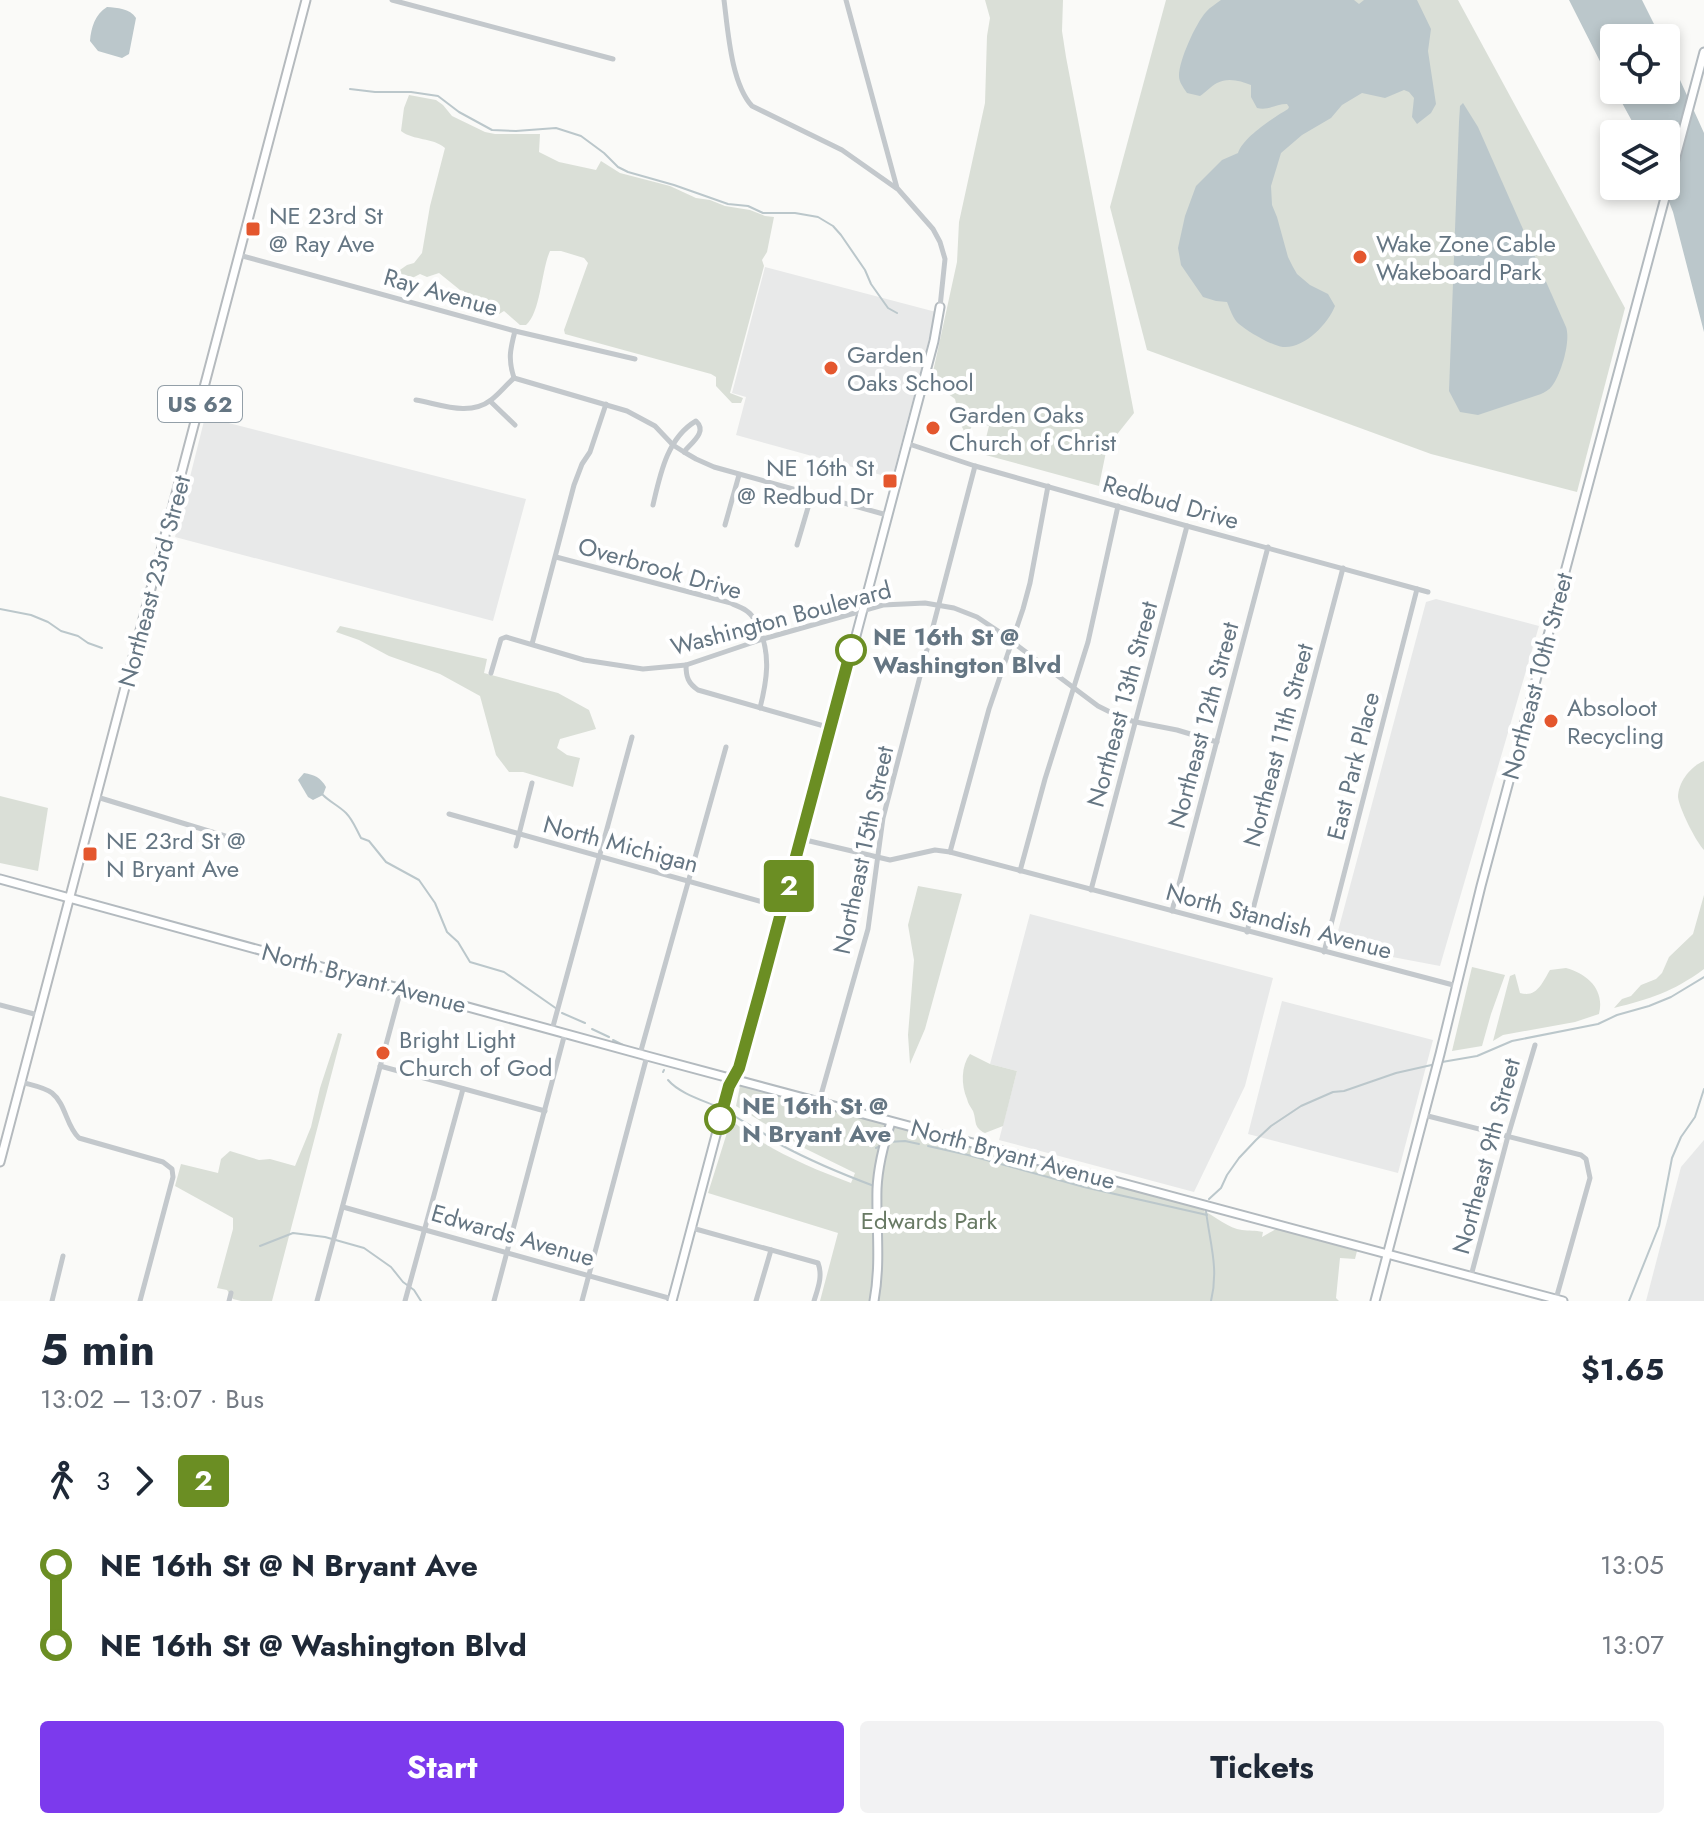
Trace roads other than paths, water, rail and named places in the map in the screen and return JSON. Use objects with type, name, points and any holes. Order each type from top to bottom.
[{"type":"street","name":"Northeast 23rd Street","points":[[0,1162],[4,1134],[39,1015],[306,0]]},
{"type":"street","points":[[392,0],[613,59]]},
{"type":"street","points":[[672,1300],[729,1086],[739,1068],[784,908],[934,341],[945,259],[933,229],[897,188],[842,150],[752,106],[741,92],[737,79],[724,0]]},
{"type":"street","points":[[846,0],[897,188]]},
{"type":"street","name":"Northeast 10th Street","points":[[1375,1301],[1485,872],[1704,52]]},
{"type":"street","name":"Ray Avenue","points":[[239,255],[515,331],[635,359]]},
{"type":"street","points":[[514,378],[510,352],[515,331]]},
{"type":"street","points":[[416,400],[448,407],[478,406],[490,401],[514,378]]},
{"type":"street","points":[[514,378],[606,404],[642,418],[665,434],[673,445],[714,467],[887,515]]},
{"type":"street","points":[[490,401],[515,425]]},
{"type":"street","points":[[532,644],[574,485],[590,452],[606,404]]},
{"type":"street","points":[[653,505],[667,453],[690,424],[696,421],[701,429],[698,437],[684,452]]},
{"type":"street","name":"Redbud Drive","points":[[906,443],[975,466],[1428,592]]},
{"type":"street","name":"Northeast 15th Street","points":[[819,1102],[868,929],[886,807],[975,466]]},
{"type":"street","points":[[725,525],[739,475]]},
{"type":"street","points":[[801,839],[890,860],[935,850],[950,852],[989,709],[1030,583],[1048,486]]},
{"type":"street","points":[[797,545],[812,494]]},
{"type":"street","points":[[1020,871],[1088,642],[1118,506]]},
{"type":"street","name":"Northeast 13th Street","points":[[1091,890],[1187,526]]},
{"type":"street","name":"Northeast 12th Street","points":[[1172,911],[1268,547]]},
{"type":"street","name":"Overbrook Drive","points":[[556,557],[731,603],[748,611],[763,639],[768,668],[760,708]]},
{"type":"street","name":"Northeast 11th Street","points":[[1247,932],[1343,568]]},
{"type":"street","name":"East Park Place","points":[[1324,952],[1417,589]]},
{"type":"street","name":"Washington Boulevard","points":[[491,673],[501,639],[506,637],[584,660],[643,669],[686,665],[763,639],[883,605],[925,603],[954,608],[977,617],[1111,713],[1217,742]]},
{"type":"street","points":[[686,665],[686,676],[698,690],[831,728]]},
{"type":"street","points":[[552,1030],[632,737]]},
{"type":"street","points":[[582,1301],[688,881],[726,747]]},
{"type":"street","points":[[516,846],[532,783]]},
{"type":"street","points":[[97,797],[225,836]]},
{"type":"street","name":"North Michigan","points":[[449,814],[784,908]]},
{"type":"street","name":"North Standish Avenue","points":[[950,852],[1457,986]]},
{"type":"street","name":"North Bryant Avenue","points":[[0,879],[1559,1300]]},
{"type":"street","points":[[317,1301],[401,988]]},
{"type":"street","points":[[0,1005],[39,1015]]},
{"type":"street","points":[[494,1301],[565,1033]]},
{"type":"street","name":"Northeast 9th Street","points":[[1471,1276],[1535,1045]]},
{"type":"street","points":[[380,1066],[545,1111]]},
{"type":"street","points":[[21,1082],[54,1095],[79,1138],[163,1162],[172,1169],[171,1185],[140,1301]]},
{"type":"street","points":[[405,1301],[463,1089]]},
{"type":"street","points":[[1424,1115],[1581,1155],[1586,1159],[1590,1178],[1559,1300]]},
{"type":"street","points":[[874,1301],[879,1254],[877,1188],[891,1122]]},
{"type":"street","name":"Edwards Avenue","points":[[343,1207],[672,1300]]},
{"type":"street","points":[[692,1228],[818,1263],[821,1270],[814,1301]]},
{"type":"street","points":[[756,1301],[771,1250]]},
{"type":"street","points":[[52,1301],[63,1256]]},
{"type":"street","points":[[229,1301],[231,1293]]},
{"type":"waterway","points":[[350,89],[438,96],[492,130],[556,128],[581,136],[628,172],[763,213],[818,217],[841,235],[888,308],[897,313]]},
{"type":"waterway","points":[[0,609],[31,615],[102,648]]},
{"type":"waterway","points":[[323,795],[346,813],[361,838],[369,841],[386,862],[419,880],[435,903],[447,932],[458,942],[470,962],[504,972],[557,1009]]},
{"type":"waterway","points":[[1442,1062],[1477,1056],[1512,1041],[1598,1024],[1671,997],[1704,977]]},
{"type":"waterway","points":[[562,1013],[585,1023]]},
{"type":"waterway","points":[[592,1029],[609,1037]]},
{"type":"waterway","points":[[613,1040],[623,1045]]},
{"type":"waterway","points":[[1209,1199],[1221,1188],[1239,1158],[1256,1140],[1301,1106],[1333,1092],[1436,1064]]},
{"type":"waterway","points":[[668,1080],[684,1092],[718,1107]]},
{"type":"waterway","points":[[1629,1301],[1659,1226],[1672,1158],[1681,1137],[1695,1117],[1704,1089]]},
{"type":"waterway","points":[[727,1111],[792,1151],[874,1186]]},
{"type":"waterway","points":[[888,1142],[919,1144]]},
{"type":"waterway","points":[[876,1148],[880,1146]]},
{"type":"waterway","points":[[928,1146],[1207,1215]]},
{"type":"waterway","points":[[1206,1211],[1214,1267],[1211,1301]]},
{"type":"waterway","points":[[260,1246],[293,1233],[325,1237],[364,1248],[391,1267],[421,1301]]},
{"type":"place","name":"NE 23rd St @ Ray Ave","points":[[253,229]]},
{"type":"place","name":"Wake Zone Cable Wakeboard Park","points":[[1360,257]]},
{"type":"place","name":"Garden Oaks School","points":[[831,368]]},
{"type":"place","name":"Garden Oaks Church of Christ","points":[[933,428]]},
{"type":"place","name":"NE 16th St @ Redbud Dr","points":[[890,481]]},
{"type":"place","name":"NE 16th St @ Washington Blvd","points":[[851,650]]},
{"type":"place","name":"Absoloot Recycling","points":[[1551,721]]},
{"type":"place","name":"NE 23rd St @ N Bryant Ave","points":[[90,854]]},
{"type":"place","name":"Bright Light Church of God","points":[[383,1053]]},
{"type":"place","name":"NE 16th St @ N Bryant Ave","points":[[720,1119]]},
{"type":"park label","name":"Edwards Park","points":[[929,1220]]}]
